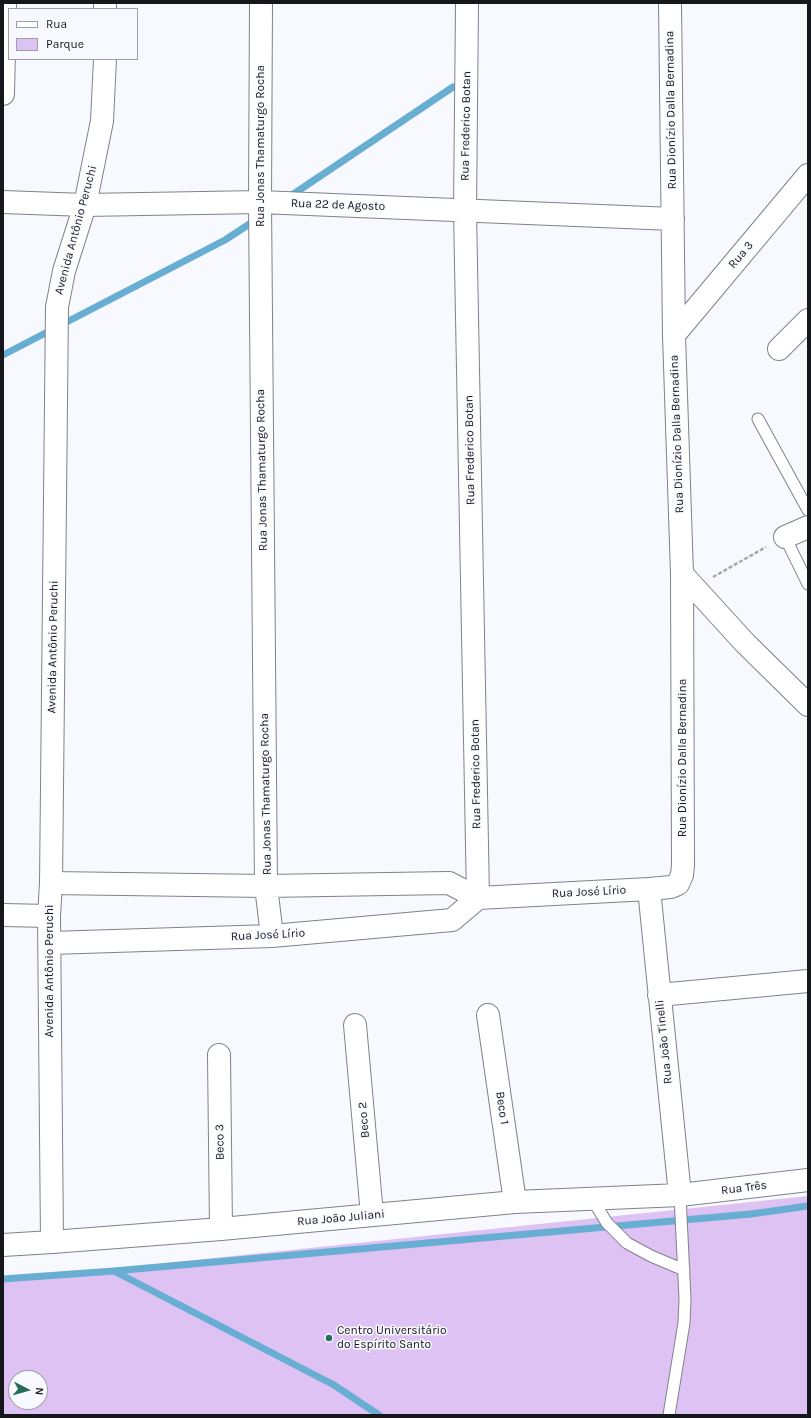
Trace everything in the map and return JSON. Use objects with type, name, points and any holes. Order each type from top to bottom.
[{"type":"street","points":[[3,94],[5,3]]},
{"type":"street","name":"Rua Jonas Thamaturgo Rocha","points":[[261,3],[260,202],[266,886],[272,936]]},
{"type":"street","name":"Rua Frederico Botan","points":[[468,3],[465,211],[478,898]]},
{"type":"street","name":"Rua Dionízio Dalla Bernadina","points":[[670,3],[674,335],[688,581],[683,865]]},
{"type":"street","name":"Avenida Antônio Peruchi","points":[[52,1242],[49,916],[51,883],[57,307],[64,271],[85,206],[102,121],[105,60]]},
{"type":"street","name":"Rua 3","points":[[674,335],[808,175]]},
{"type":"street","name":"Rua 22 de Agosto","points":[[3,202],[85,206],[260,202],[673,219]]},
{"type":"street","points":[[779,349],[807,325]]},
{"type":"street","points":[[785,537],[808,527]]},
{"type":"street","points":[[688,581],[750,648],[808,705]]},
{"type":"street","name":"Rua José Lírio","points":[[50,943],[272,936],[452,920],[478,898],[671,887],[678,884],[682,875],[683,865]]},
{"type":"street","points":[[51,883],[266,886],[449,883],[478,898]]},
{"type":"street","name":"Rua João Tinelli","points":[[649,889],[680,1195]]},
{"type":"street","points":[[3,915],[49,916]]},
{"type":"street","points":[[659,995],[808,981]]},
{"type":"street","name":"Beco 1","points":[[488,1014],[516,1202]]},
{"type":"street","name":"Beco 2","points":[[355,1025],[372,1215]]},
{"type":"street","name":"Beco 3","points":[[219,1055],[221,1229]]},
{"type":"street","name":"Rua Três","points":[[680,1195],[808,1180]]},
{"type":"street","name":"Rua João Juliani","points":[[3,1245],[221,1229],[516,1202],[680,1195]]},
{"type":"lane","points":[[758,419],[808,510]]},
{"type":"lane","points":[[785,537],[808,584]]},
{"type":"lane","points":[[669,1415],[684,1323],[684,1270],[680,1195]]},
{"type":"lane","points":[[592,1199],[606,1222],[627,1243],[651,1256],[684,1270]]},
{"type":"path","points":[[688,581],[785,537]]},
{"type":"green space","name":"Centro Universitário do Espírito Santo","points":[[808,1196],[808,1415],[3,1415],[3,1280]]},
{"type":"waterway","points":[[289,197],[453,87]]},
{"type":"waterway","points":[[3,355],[225,240],[257,219]]},
{"type":"waterway","points":[[3,1279],[114,1271],[751,1214],[808,1206]]},
{"type":"waterway","points":[[114,1271],[334,1385],[379,1415]]},
{"type":"place","name":"Centro Universitário do Espírito Santo","points":[[329,1338]]}]
